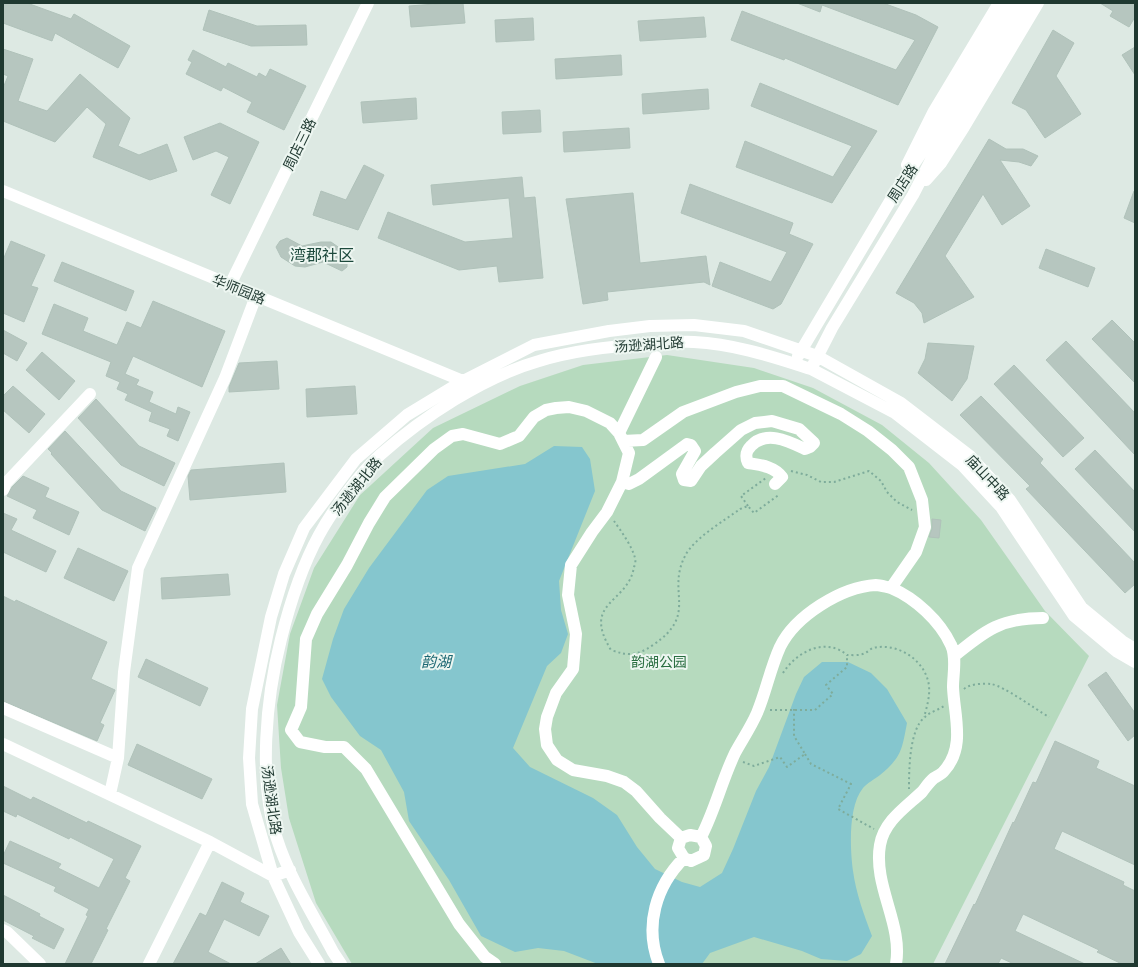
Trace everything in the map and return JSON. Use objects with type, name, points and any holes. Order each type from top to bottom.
[{"type":"street","name":"周店三路","points":[[230,285],[368,3]]},
{"type":"street","points":[[899,186],[913,149],[934,110],[999,3]]},
{"type":"street","name":"周店路","points":[[818,356],[832,328],[913,195],[932,158],[949,119],[1012,3]]},
{"type":"street","name":"周店路","points":[[794,364],[800,350],[899,186],[949,119],[1026,3]]},
{"type":"street","points":[[913,195],[941,163],[1038,3]]},
{"type":"street","name":"华师园路","points":[[3,191],[256,296],[466,387]]},
{"type":"street","points":[[110,794],[118,758],[124,672],[138,568],[225,378],[256,296]]},
{"type":"street","name":"汤逊湖北路","points":[[319,964],[299,932],[273,876],[252,804],[249,758],[252,709],[270,617],[284,574],[304,528],[356,459],[407,415],[466,387],[534,345],[609,331],[650,326],[694,325],[744,331],[800,350]]},
{"type":"street","name":"汤逊湖北路","points":[[341,964],[333,952],[290,870],[277,838],[270,803],[266,753],[268,708],[274,666],[297,582],[319,534],[346,494],[378,457],[466,387],[502,376],[539,361],[611,346],[693,342],[741,347],[812,369]]},
{"type":"street","name":"庙山中路","points":[[800,350],[818,356],[901,403],[970,456],[1010,500],[1082,608],[1122,641],[1135,648]]},
{"type":"street","points":[[812,369],[818,356]]},
{"type":"street","points":[[621,437],[656,357]]},
{"type":"street","name":"庙山中路","points":[[812,369],[895,413],[962,465],[1000,507],[1074,616],[1116,651],[1135,662]]},
{"type":"street","points":[[621,437],[642,440],[683,412],[736,392],[760,386],[783,386],[841,414],[868,431],[892,450],[909,467],[922,500],[925,527],[916,552],[891,588]]},
{"type":"street","points":[[3,490],[6,483],[90,394]]},
{"type":"street","points":[[496,964],[485,957],[459,924],[366,769],[344,747],[324,747],[300,742],[291,730],[301,707],[306,639],[325,600],[347,565],[369,523],[385,497],[434,449],[452,436],[463,434],[500,444],[519,436],[534,417],[546,410],[569,407],[586,411],[610,423],[621,437],[629,453],[622,482],[607,512],[571,565],[568,595],[576,634],[573,670],[556,693],[547,717],[545,729],[547,745],[557,760],[573,770],[607,776],[624,782],[636,791],[660,818],[681,838]]},
{"type":"street","points":[[622,482],[629,484],[639,479],[687,444],[691,445],[695,451],[682,474],[684,480],[691,481],[702,466],[741,430],[755,423],[772,421],[799,429],[814,443],[805,449],[778,438],[766,438],[756,441],[748,449],[746,457],[748,463],[768,467],[778,471],[782,476],[776,484]]},
{"type":"street","points":[[701,837],[709,822],[733,759],[758,712],[772,665],[781,646],[794,628],[811,612],[840,594],[876,585],[891,588],[913,600],[939,626],[951,645],[954,656],[953,689],[958,735],[954,755],[944,772],[934,778],[921,792],[909,801],[889,823],[880,845],[880,864],[886,900],[896,938],[898,954],[896,964]]},
{"type":"street","points":[[954,656],[986,630],[1025,618],[1043,618]]},
{"type":"street","points":[[3,708],[118,758]]},
{"type":"street","points":[[3,744],[210,842],[273,876],[290,870]]},
{"type":"street","points":[[690,834],[701,837],[706,846],[704,855],[691,861],[684,858],[678,848],[681,838],[690,834]]},
{"type":"street","points":[[149,964],[210,842]]},
{"type":"street","points":[[659,964],[652,941],[652,920],[665,882],[672,870],[684,858]]},
{"type":"street","points":[[3,930],[7,932],[40,964]]},
{"type":"path","points":[[778,471],[791,471],[807,475],[821,482],[834,482],[869,471],[881,481],[887,492],[897,502],[923,516]]},
{"type":"path","points":[[767,477],[776,484],[781,493],[775,498],[754,513],[748,506],[741,496],[748,490],[767,477]]},
{"type":"path","points":[[607,512],[619,528],[636,559],[633,575],[606,608],[600,620],[602,636],[610,650],[626,656],[644,651],[662,639],[672,628],[678,618],[680,600],[677,580],[680,566],[686,554],[699,540],[740,509],[748,506]]},
{"type":"path","points":[[782,674],[786,667],[811,649],[822,646],[839,648],[847,656]]},
{"type":"path","points":[[847,656],[864,654],[872,648],[901,650],[912,656],[922,668],[929,685],[924,716]]},
{"type":"path","points":[[758,712],[815,710],[833,694],[826,685],[846,667],[847,656]]},
{"type":"path","points":[[794,710],[794,736],[811,764],[851,784],[838,809],[884,834]]},
{"type":"path","points":[[733,759],[754,766],[780,757],[787,767],[805,754]]},
{"type":"green space","name":"韵湖公园","points":[[667,355],[754,368],[813,388],[882,425],[929,463],[981,520],[1045,611],[1089,656],[933,964],[352,964],[316,903],[289,818],[281,768],[277,705],[290,634],[314,568],[360,495],[433,428],[520,386],[583,365]]},
{"type":"water","name":"韵湖","points":[[554,446],[582,447],[590,459],[595,491],[559,581],[561,610],[568,634],[561,653],[547,666],[513,748],[530,767],[593,798],[617,815],[637,847],[655,869],[682,882],[700,887],[722,873],[756,791],[769,767],[796,694],[804,677],[822,662],[848,662],[871,673],[887,689],[907,723],[900,752],[887,769],[863,788],[858,796],[852,816],[851,851],[854,879],[863,912],[872,936],[861,954],[847,961],[821,959],[802,951],[754,937],[710,953],[702,964],[598,964],[564,951],[538,948],[515,952],[481,936],[449,880],[409,821],[404,792],[381,750],[360,736],[331,697],[322,679],[333,639],[344,609],[369,568],[427,490],[448,476],[525,464]]},
{"type":"building","points":[[3,3],[27,3],[71,19],[74,14],[130,46],[118,68],[55,33],[52,41],[3,23]]},
{"type":"building","points":[[463,3],[465,23],[411,27],[409,6]]},
{"type":"building","points":[[797,3],[883,3],[916,15],[938,27],[898,105],[785,58],[784,60],[731,40],[742,11],[896,70],[915,40],[822,5],[820,12]]},
{"type":"building","points":[[1100,3],[1135,3],[1135,17],[1129,27],[1110,16],[1113,11]]},
{"type":"building","points":[[209,10],[257,26],[306,25],[307,45],[251,46],[203,30]]},
{"type":"building","points":[[704,17],[706,37],[640,41],[638,21]]},
{"type":"building","points":[[533,18],[534,40],[496,42],[495,20]]},
{"type":"building","points":[[1053,30],[1074,43],[1056,76],[1081,114],[1045,138],[1026,110],[1012,103]]},
{"type":"building","points":[[1135,47],[1135,75],[1122,55]]},
{"type":"building","points":[[3,49],[33,59],[18,101],[47,111],[80,74],[130,118],[118,146],[139,155],[167,144],[177,171],[150,180],[93,157],[106,124],[87,107],[55,142],[3,121],[3,88],[8,76],[3,74]]},
{"type":"building","points":[[193,50],[226,67],[228,63],[257,77],[259,73],[266,77],[270,69],[306,86],[284,130],[247,112],[252,102],[223,87],[221,91],[186,74],[192,62],[188,60]]},
{"type":"building","points":[[621,55],[622,75],[556,79],[555,59]]},
{"type":"building","points":[[760,83],[877,131],[832,203],[736,167],[745,141],[833,177],[852,146],[751,106]]},
{"type":"building","points":[[708,89],[709,109],[643,114],[642,94]]},
{"type":"building","points":[[416,98],[417,119],[363,123],[361,102]]},
{"type":"building","points":[[540,110],[541,132],[503,134],[502,112]]},
{"type":"building","points":[[220,123],[259,142],[230,204],[211,195],[229,157],[216,151],[193,160],[184,137]]},
{"type":"building","points":[[629,128],[630,148],[564,152],[563,132]]},
{"type":"building","points":[[989,139],[1006,149],[1023,149],[1038,156],[1031,166],[1019,162],[1000,160],[1030,206],[1002,225],[983,194],[945,256],[974,297],[924,323],[922,313],[914,303],[896,293]]},
{"type":"building","points":[[364,165],[384,175],[358,230],[313,215],[321,191],[346,200]]},
{"type":"building","points":[[522,177],[524,198],[535,197],[543,278],[499,282],[497,266],[459,270],[378,238],[388,212],[465,242],[513,238],[509,198],[433,205],[431,185]]},
{"type":"building","points":[[690,184],[793,223],[789,234],[813,244],[781,304],[773,309],[712,286],[720,262],[771,282],[787,252],[681,213]]},
{"type":"building","points":[[1135,191],[1135,223],[1124,218]]},
{"type":"building","points":[[633,193],[640,263],[706,256],[710,285],[704,282],[607,292],[608,300],[583,304],[566,199]]},
{"type":"building","points":[[287,238],[302,246],[321,242],[331,242],[341,249],[347,259],[347,267],[342,271],[323,262],[305,267],[295,266],[281,257],[276,247],[280,241]]},
{"type":"building","points":[[11,241],[45,255],[31,286],[38,288],[24,322],[3,313],[3,260]]},
{"type":"building","points":[[1046,249],[1095,268],[1088,287],[1039,268]]},
{"type":"building","points":[[62,262],[134,291],[126,311],[54,281]]},
{"type":"building","points":[[153,301],[225,331],[202,387],[133,356],[125,374],[139,380],[136,385],[153,392],[149,402],[176,414],[178,407],[190,412],[178,441],[167,436],[170,429],[149,421],[152,412],[125,400],[128,394],[117,389],[120,382],[106,376],[111,362],[42,334],[54,304],[88,318],[83,331],[117,345],[127,322],[141,328]]},
{"type":"building","points":[[1112,320],[1135,343],[1135,383],[1092,339]]},
{"type":"building","points":[[3,330],[27,343],[17,361],[3,353]]},
{"type":"building","points":[[1066,341],[1135,413],[1135,455],[1046,360]]},
{"type":"building","points":[[928,343],[974,346],[967,379],[952,401],[918,373],[925,359]]},
{"type":"building","points":[[42,352],[75,381],[59,400],[26,370]]},
{"type":"building","points":[[277,361],[279,389],[229,392],[229,387],[239,363]]},
{"type":"building","points":[[1014,365],[1084,438],[1063,457],[994,384]]},
{"type":"building","points":[[13,386],[45,414],[29,433],[3,410],[3,396]]},
{"type":"building","points":[[355,386],[357,414],[307,417],[306,389]]},
{"type":"building","points":[[981,396],[1043,459],[1040,463],[1135,563],[1135,584],[1125,593],[1026,489],[1030,486],[960,415]]},
{"type":"building","points":[[96,399],[139,446],[175,463],[164,486],[121,465],[78,418]]},
{"type":"building","points":[[65,431],[121,491],[156,508],[145,531],[102,510],[51,454],[52,453],[48,449]]},
{"type":"building","points":[[1095,450],[1135,492],[1135,532],[1075,469]]},
{"type":"building","points":[[284,463],[286,492],[190,500],[188,476],[191,470]]},
{"type":"building","points":[[23,476],[49,488],[45,497],[79,512],[69,535],[33,518],[37,510],[7,496],[12,487]]},
{"type":"building","points":[[3,513],[17,519],[11,530],[56,551],[46,572],[3,552]]},
{"type":"building","points":[[932,519],[941,520],[939,538],[929,537],[932,529]]},
{"type":"building","points":[[78,548],[128,571],[114,601],[64,578]]},
{"type":"building","points":[[228,574],[230,595],[162,599],[161,578]]},
{"type":"building","points":[[3,596],[15,602],[16,600],[107,642],[91,679],[115,690],[100,723],[104,725],[97,741],[3,701]]},
{"type":"building","points":[[146,659],[208,688],[200,706],[138,677]]},
{"type":"building","points":[[1106,672],[1135,713],[1135,735],[1128,741],[1088,685]]},
{"type":"building","points":[[1055,741],[1099,761],[1096,768],[1135,786],[1135,865],[1062,831],[1054,849],[1124,882],[1123,885],[1135,891],[1135,964],[1122,964],[1097,952],[1099,950],[1023,914],[1015,931],[1085,964],[1014,964],[1001,958],[998,964],[945,964],[974,904],[975,905],[1013,822],[1014,823],[1033,782],[1036,783]]},
{"type":"building","points":[[137,744],[212,779],[202,799],[128,765]]},
{"type":"building","points":[[3,786],[31,800],[33,797],[87,823],[88,821],[141,846],[125,878],[130,881],[106,929],[108,930],[91,964],[65,964],[88,916],[86,915],[89,909],[54,891],[56,887],[3,863],[3,856],[10,841],[61,864],[58,868],[99,888],[114,859],[70,837],[69,839],[17,814],[16,817],[3,811]]},
{"type":"building","points":[[222,882],[244,893],[240,902],[269,916],[259,936],[224,919],[208,952],[231,964],[173,964],[200,913],[206,916]]},
{"type":"building","points":[[3,895],[40,914],[39,916],[64,929],[54,949],[32,938],[34,936],[3,920]]},
{"type":"building","points":[[281,948],[291,964],[255,964]]},
{"type":"district","name":"湾郡社区","points":[[322,254]]}]
